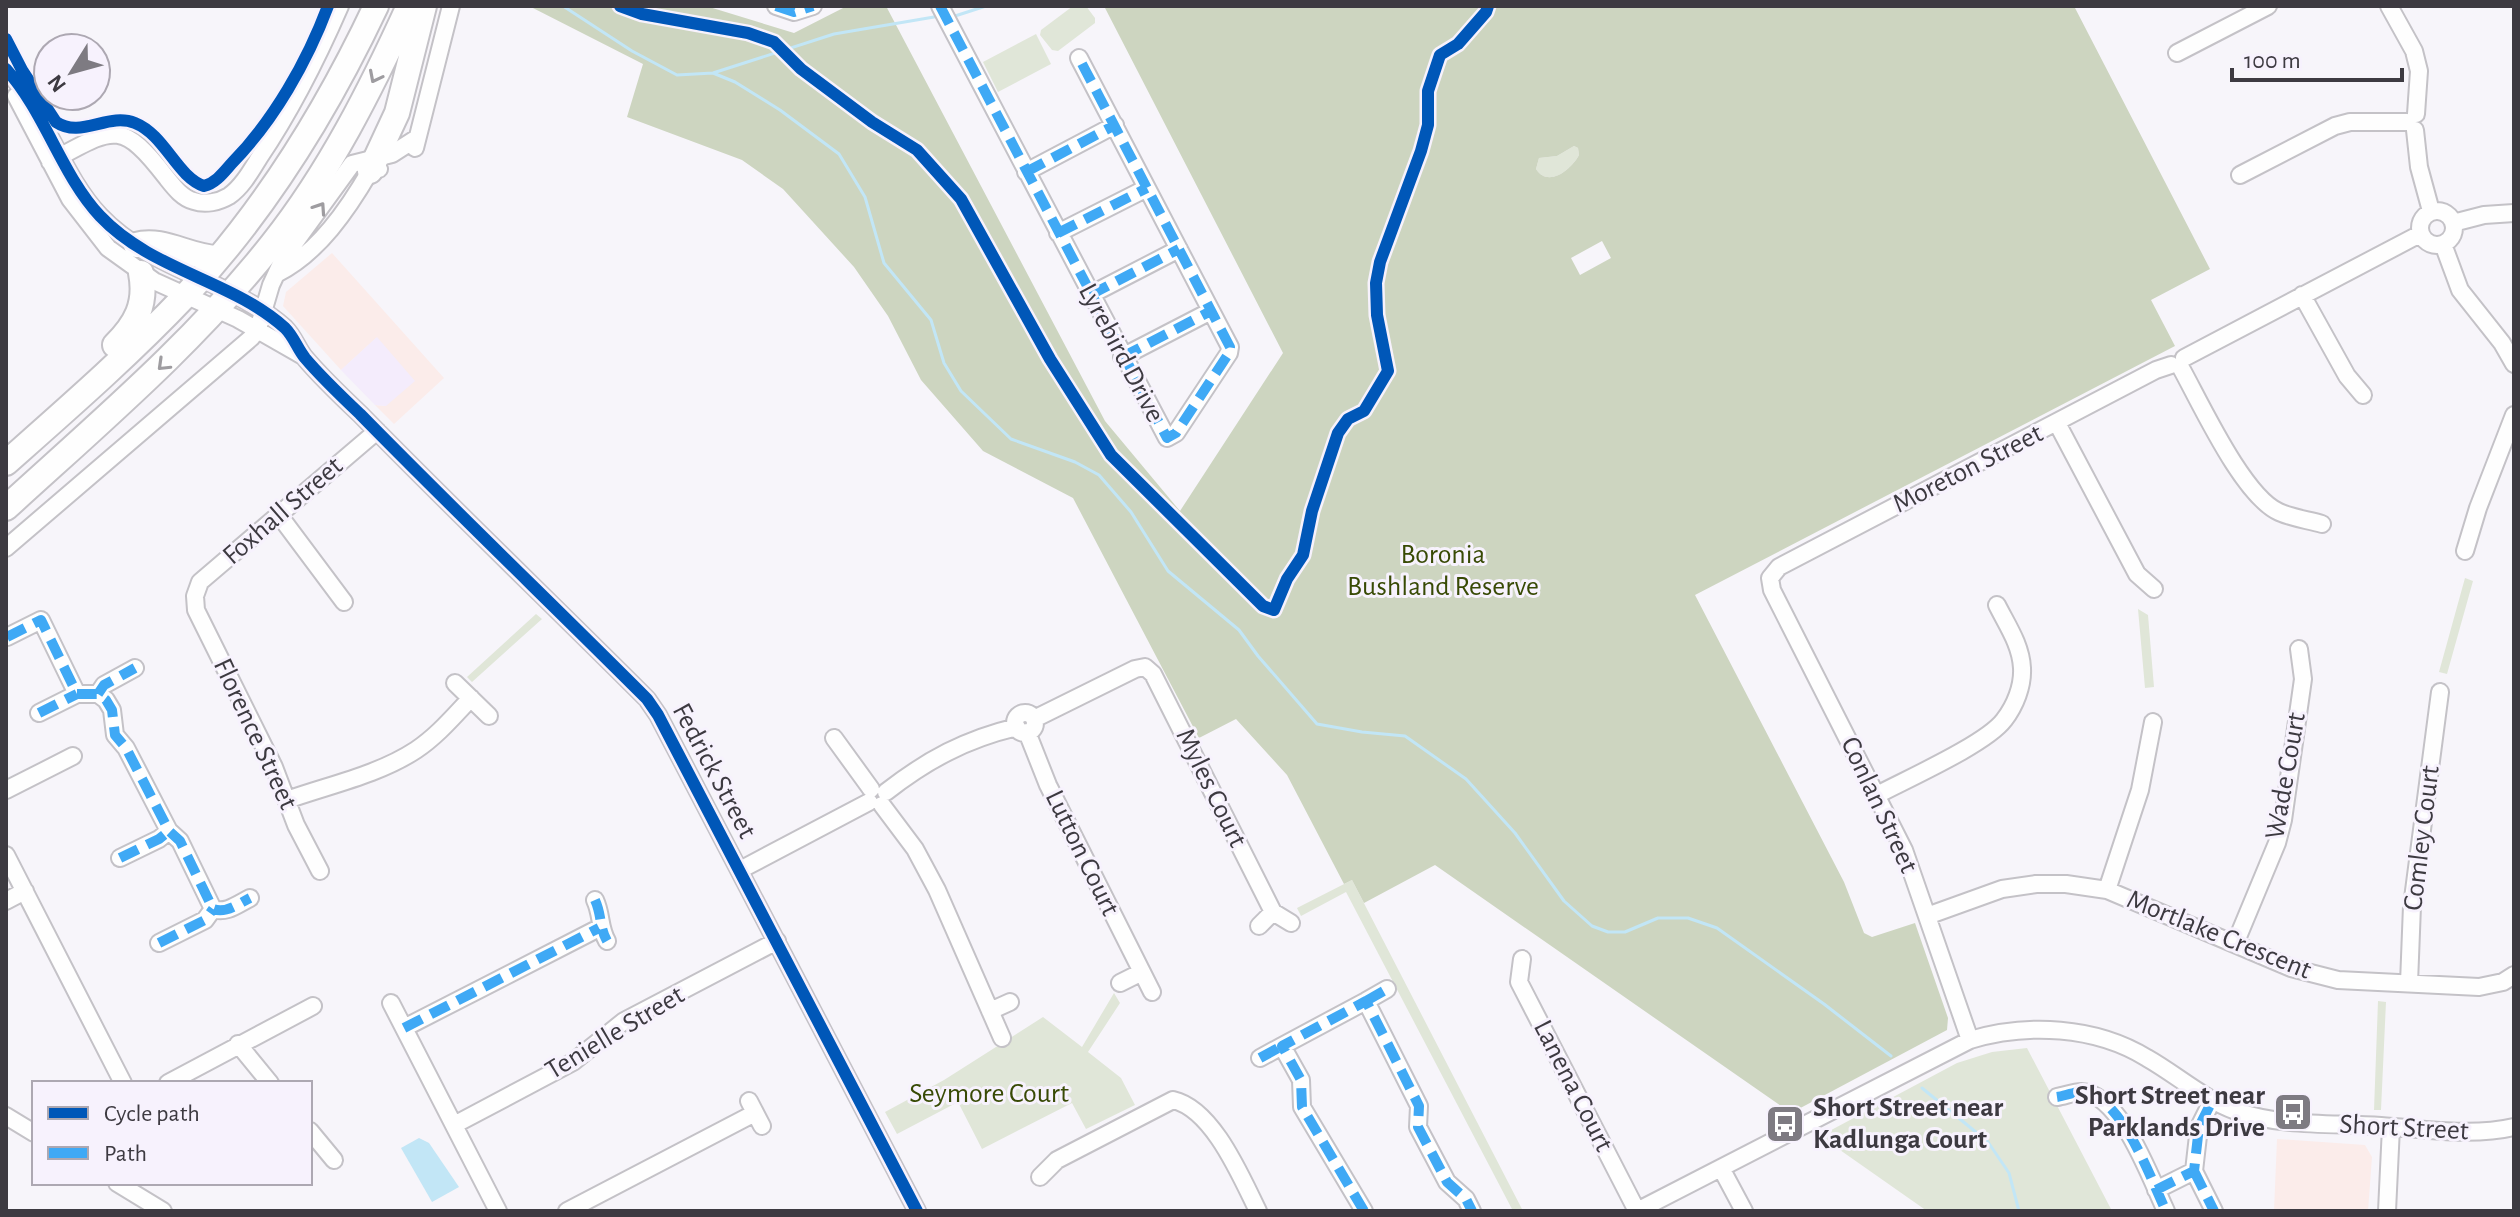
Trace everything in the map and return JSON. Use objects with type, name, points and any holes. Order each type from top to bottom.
[{"type":"highway","points":[[6,463],[192,287],[218,258],[276,182],[313,123],[376,6]]},
{"type":"highway","points":[[6,508],[156,372],[224,302],[274,242],[329,161],[367,94],[409,6]]},
{"type":"highway","points":[[374,165],[397,113],[424,6]]},
{"type":"highway","points":[[136,245],[151,241],[195,256],[218,258]]},
{"type":"highway","points":[[51,422],[62,399],[135,322],[144,295],[141,273]]},
{"type":"street","points":[[56,158],[102,136],[128,137],[142,146],[174,187],[187,198],[203,203],[225,198],[246,178],[290,109],[314,66],[340,6]]},
{"type":"street","points":[[6,548],[246,343],[258,329],[271,285],[283,259],[343,172],[357,161],[374,165],[417,138],[451,6]]},
{"type":"street","points":[[776,6],[794,12],[807,9]]},
{"type":"street","name":"Lyrebird Drive","points":[[940,6],[1167,438],[1171,437],[1229,353],[1230,347],[1079,58]]},
{"type":"street","points":[[2177,53],[2268,6]]},
{"type":"street","points":[[2389,6],[2414,51],[2419,71],[2413,122],[2419,167],[2431,211]]},
{"type":"street","points":[[6,72],[56,158],[92,207],[192,287]]},
{"type":"street","points":[[2240,175],[2335,126],[2350,122],[2413,122]]},
{"type":"street","points":[[1026,172],[1115,125]]},
{"type":"street","points":[[56,158],[70,199],[108,248],[141,273],[192,287],[224,302]]},
{"type":"street","points":[[1058,233],[1147,188]]},
{"type":"street","points":[[2431,211],[2447,214],[2453,223],[2453,233],[2443,244]]},
{"type":"street","points":[[2431,211],[2420,223],[2420,234],[2427,242],[2443,244]]},
{"type":"street","points":[[2453,223],[2484,215],[2514,213]]},
{"type":"street","name":"Moreton Street","points":[[1770,578],[1779,567],[2156,370],[2179,364],[2420,234]]},
{"type":"street","points":[[2443,244],[2460,290],[2502,343],[2514,364]]},
{"type":"street","points":[[1090,295],[1179,249]]},
{"type":"street","points":[[2302,295],[2347,376],[2363,395]]},
{"type":"street","name":"Fedrick Street","points":[[224,302],[264,312],[293,336],[303,356]]},
{"type":"street","name":"Fedrick Street","points":[[224,302],[258,329],[303,356],[647,699],[740,870],[917,1211]]},
{"type":"street","points":[[1122,357],[1211,311]]},
{"type":"street","points":[[2179,364],[2221,442],[2253,490],[2278,512],[2322,524]]},
{"type":"street","points":[[2465,551],[2514,415]]},
{"type":"street","points":[[2057,423],[2137,574],[2154,589]]},
{"type":"street","name":"Foxhall Street","points":[[195,596],[200,582],[377,431]]},
{"type":"street","points":[[279,515],[344,602]]},
{"type":"street","name":"Conlan Street","points":[[1770,578],[1772,590],[1904,850],[1970,1040]]},
{"type":"street","name":"Florence Street","points":[[195,596],[196,610],[274,767],[320,871]]},
{"type":"street","points":[[1877,795],[1983,738],[2003,722],[2017,698],[2022,669],[2016,641],[1997,605]]},
{"type":"street","points":[[7,637],[41,620],[77,694]]},
{"type":"street","name":"Wade Court","points":[[2235,944],[2277,843],[2283,820],[2303,679],[2299,649]]},
{"type":"street","name":"Myles Court","points":[[1026,726],[1135,669],[1145,667],[1153,674],[1273,912]]},
{"type":"street","points":[[98,694],[104,685],[135,668]]},
{"type":"street","points":[[455,683],[489,716]]},
{"type":"street","name":"Comley Court","points":[[2409,983],[2412,906],[2440,692]]},
{"type":"street","points":[[39,713],[77,694],[98,694],[106,700],[112,710],[115,735],[126,748],[169,831],[180,841],[213,909],[226,910],[250,898]]},
{"type":"street","points":[[287,800],[382,767],[414,751],[436,735],[471,698]]},
{"type":"street","points":[[2107,890],[2140,790],[2153,722]]},
{"type":"street","points":[[740,870],[877,797],[939,755],[1026,726]]},
{"type":"street","name":"Lutton Court","points":[[1026,726],[1048,785],[1152,992]]},
{"type":"street","points":[[834,738],[915,849],[937,890],[1002,1038]]},
{"type":"street","points":[[6,790],[73,756]]},
{"type":"street","points":[[120,858],[169,831]]},
{"type":"street","points":[[6,855],[122,1081]]},
{"type":"street","name":"Mortlake Crescent","points":[[1927,916],[2002,889],[2066,884],[2107,890],[2291,968],[2338,980],[2479,987],[2503,982],[2514,975]]},
{"type":"street","points":[[6,901],[25,891]]},
{"type":"street","points":[[404,1028],[603,935],[601,913],[595,900]]},
{"type":"street","points":[[159,943],[205,920],[213,909]]},
{"type":"street","points":[[1259,926],[1273,912],[1291,923]]},
{"type":"street","name":"Tenielle Street","points":[[454,1125],[573,1062],[624,1021],[777,941]]},
{"type":"street","name":"Lanena Court","points":[[1522,959],[1519,982],[1637,1211]]},
{"type":"street","points":[[1120,983],[1140,973]]},
{"type":"street","points":[[1260,1058],[1387,989]]},
{"type":"street","points":[[1366,1001],[1419,1106],[1418,1127],[1447,1182],[1466,1199],[1472,1211]]},
{"type":"street","points":[[990,1011],[1010,1002]]},
{"type":"street","points":[[391,1003],[498,1211]]},
{"type":"street","points":[[172,1081],[313,1006]]},
{"type":"street","name":"Short Street","points":[[1637,1211],[1970,1040],[1995,1033],[2049,1030],[2110,1041],[2145,1056],[2212,1101],[2237,1111],[2288,1122],[2475,1133],[2514,1127]]},
{"type":"street","points":[[238,1044],[268,1081]]},
{"type":"street","points":[[1282,1046],[1301,1080],[1302,1107],[1364,1211]]},
{"type":"street","points":[[2057,1097],[2081,1092],[2107,1102],[2124,1125],[2166,1211]]},
{"type":"street","points":[[1040,1177],[1057,1160],[1173,1100],[1187,1103],[1221,1140],[1254,1210]]},
{"type":"street","points":[[2212,1101],[2199,1127],[2194,1171],[2214,1211]]},
{"type":"street","points":[[567,1211],[755,1113]]},
{"type":"street","points":[[6,1116],[32,1132]]},
{"type":"street","points":[[2387,1211],[2391,1127]]},
{"type":"street","points":[[312,1133],[334,1160]]},
{"type":"street","points":[[1721,1168],[1744,1211]]},
{"type":"street","points":[[2156,1190],[2194,1171]]},
{"type":"street","points":[[120,1185],[163,1211]]},
{"type":"shaded area","points":[[332,253],[444,378],[394,424],[375,405],[386,406],[376,338],[341,370],[283,306],[286,292]]},
{"type":"shaded area","points":[[377,337],[415,381],[386,406],[375,405],[341,370]]},
{"type":"shaded area","points":[[2277,1139],[2365,1145],[2372,1157],[2368,1211],[2274,1211]]},
{"type":"green space","name":"Boronia Bushland Reserve","points":[[529,6],[706,6],[794,33],[847,6],[886,6],[1105,421],[1180,511],[1283,353],[1104,6],[2074,6],[2210,269],[2151,300],[2175,346],[1695,595],[1844,882],[1864,933],[1872,937],[1915,923],[1948,1018],[1947,1030],[1791,1113],[1435,865],[1364,903],[1352,880],[1344,884],[1287,775],[1236,719],[1199,738],[1073,498],[983,451],[921,380],[888,316],[854,267],[783,189],[742,160],[627,117],[643,64]],"holes":[[[1574,146],[1578,148],[1579,155],[1559,175],[1547,177],[1536,169],[1539,158],[1557,156]],[[1602,241],[1611,258],[1580,275],[1571,258]]]},
{"type":"green space","points":[[1073,6],[1086,6],[1095,23],[1058,51],[1052,50],[1040,35],[1041,30]]},
{"type":"green space","points":[[1036,34],[1051,64],[998,92],[983,62]]},
{"type":"green space","points":[[1574,146],[1578,148],[1579,155],[1559,175],[1547,177],[1536,169],[1539,158],[1557,156]]},
{"type":"green space","points":[[2465,578],[2473,581],[2447,674],[2439,672]]},
{"type":"green space","points":[[2138,609],[2148,615],[2154,687],[2145,688]]},
{"type":"green space","points":[[536,614],[542,619],[472,682],[467,677]]},
{"type":"green space","points":[[1352,880],[1523,1211],[1513,1211],[1346,892],[1301,916],[1297,908]]},
{"type":"green space","name":"Seymore Court","points":[[1114,993],[1120,1003],[1088,1052],[1121,1078],[1135,1105],[1086,1129],[1072,1103],[982,1149],[958,1102],[897,1134],[885,1112],[944,1080],[1043,1017],[1082,1047]]},
{"type":"green space","points":[[2378,1001],[2386,1002],[2381,1110],[2374,1110]]},
{"type":"green space","points":[[2027,1048],[2112,1211],[1927,1211],[1820,1136],[1957,1063],[1992,1052]]},
{"type":"water","points":[[419,1138],[429,1143],[459,1187],[432,1202],[401,1148]]},
{"type":"waterway","points":[[563,6],[632,51],[677,75],[713,73],[834,34],[934,17]]},
{"type":"waterway","points":[[955,16],[986,6]]},
{"type":"waterway","points":[[713,73],[735,82],[780,110],[839,154],[865,197],[884,263],[931,320],[944,363],[961,391],[1011,439],[1075,462],[1099,475],[1131,512],[1168,571],[1239,630],[1317,724],[1405,736],[1466,779],[1515,833],[1564,901],[1592,926],[1608,932],[1625,932],[1658,918],[1688,918],[1717,928],[1891,1056]]},
{"type":"waterway","points":[[1922,1088],[1988,1142],[2009,1173],[2019,1211]]},
{"type":"marked path","points":[[776,6],[794,12],[813,6]]},
{"type":"marked path","points":[[940,6],[1167,438],[1176,433],[1230,347],[1079,58]]},
{"type":"marked path","points":[[1026,172],[1115,125]]},
{"type":"marked path","points":[[1058,233],[1147,188]]},
{"type":"marked path","points":[[1090,295],[1179,249]]},
{"type":"marked path","points":[[1122,357],[1211,311]]},
{"type":"marked path","points":[[7,637],[41,620],[77,694],[98,694],[112,710],[115,735],[126,748],[169,831],[180,841],[213,909],[227,909],[250,898]]},
{"type":"marked path","points":[[98,694],[104,685],[135,668]]},
{"type":"marked path","points":[[39,713],[77,694]]},
{"type":"marked path","points":[[120,858],[169,831]]},
{"type":"marked path","points":[[595,900],[607,941]]},
{"type":"marked path","points":[[159,943],[205,920],[213,909]]},
{"type":"marked path","points":[[404,1028],[599,928]]},
{"type":"marked path","points":[[1366,1001],[1387,989]]},
{"type":"marked path","points":[[1364,1211],[1302,1107],[1301,1080],[1282,1046],[1366,1001],[1419,1106],[1418,1127],[1447,1182],[1466,1199],[1472,1211]]},
{"type":"marked path","points":[[1260,1058],[1282,1046]]},
{"type":"marked path","points":[[2057,1097],[2081,1092],[2096,1096],[2109,1107],[2133,1140],[2166,1211]]},
{"type":"marked path","points":[[2156,1190],[2194,1171],[2199,1127],[2212,1101]]},
{"type":"marked path","points":[[2194,1171],[2214,1211]]},
{"type":"cycle path","points":[[6,39],[56,122],[75,128],[125,120],[135,123],[155,137],[186,174],[204,186],[223,173],[262,128],[299,69],[328,6]]},
{"type":"cycle path","points":[[620,6],[642,14],[748,33],[774,42],[801,69],[872,122],[917,150],[961,199],[1050,359],[1111,455],[1263,606],[1274,610],[1287,579],[1303,555],[1312,511],[1338,433],[1348,419],[1364,411],[1388,371],[1377,315],[1376,283],[1380,262],[1421,151],[1428,125],[1428,91],[1440,55],[1458,44],[1488,6]]},
{"type":"cycle path","points":[[6,69],[32,104],[75,182],[100,216],[143,250],[241,298],[285,328],[324,379],[647,699],[917,1211]]},
{"type":"place","name":"Short Street near Parklands Drive","points":[[2293,1112]]},
{"type":"place","name":"Short Street near Kadlunga Court","points":[[1785,1124]]}]
